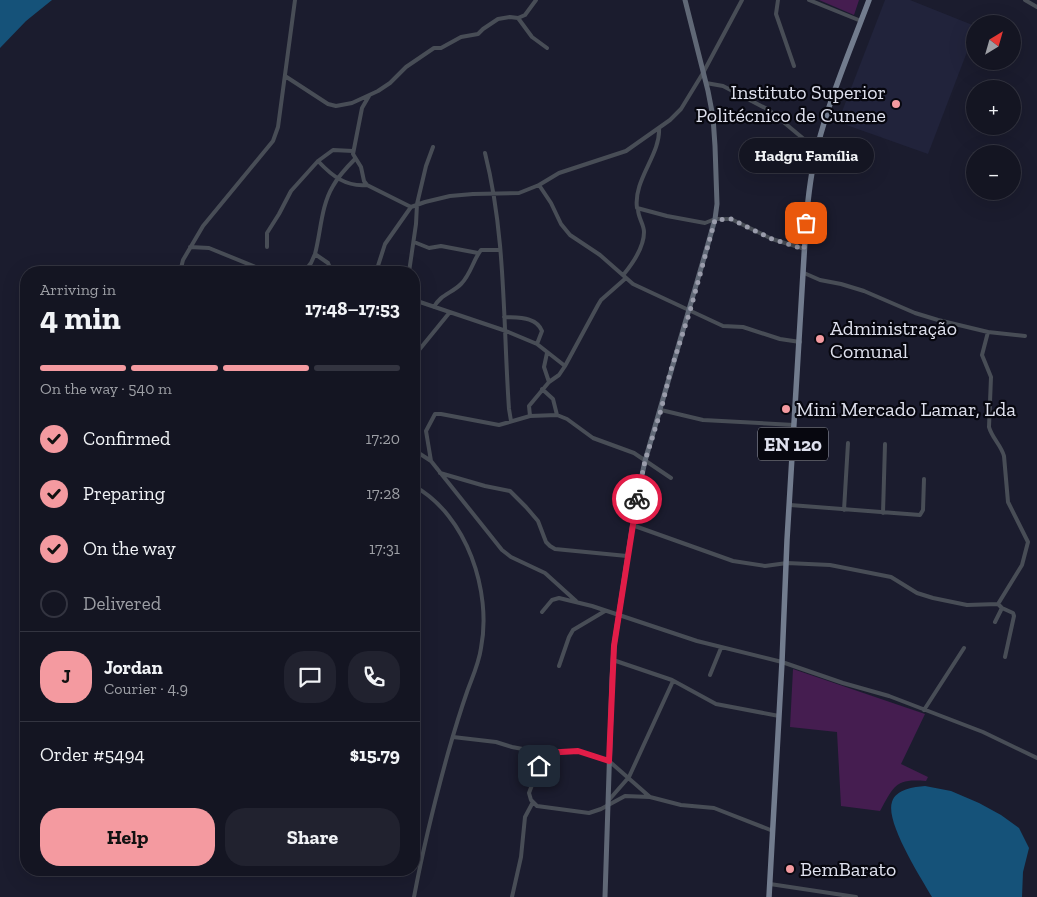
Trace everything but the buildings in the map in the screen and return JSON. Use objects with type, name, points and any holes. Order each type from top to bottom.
[{"type":"main road","name":"EN 120","points":[[769,897],[804,249],[810,184],[818,146],[835,92],[869,0]]},
{"type":"street","points":[[182,266],[202,226],[272,141],[278,127],[295,0]]},
{"type":"street","points":[[285,76],[328,104],[336,106],[352,103],[369,96],[390,83],[406,67],[434,48],[441,48],[460,37],[478,34],[498,20],[510,17],[518,18],[525,15],[536,0]]},
{"type":"street","points":[[606,897],[613,660],[627,556],[645,461],[690,311],[715,220],[717,204],[716,146],[713,117],[686,0]]},
{"type":"street","points":[[378,266],[385,244],[411,207],[417,204],[450,196],[519,194],[559,173],[626,151],[659,128],[676,115],[703,73],[742,0]]},
{"type":"street","points":[[778,0],[776,14],[794,66]]},
{"type":"street","points":[[808,0],[861,21]]},
{"type":"street","points":[[1025,0],[1037,7]]},
{"type":"street","points":[[518,18],[532,37],[547,48]]},
{"type":"street","points":[[706,83],[724,86],[769,110],[805,140],[818,146]]},
{"type":"street","points":[[369,96],[362,108],[353,150],[355,159],[361,167],[364,181],[367,185],[411,207]]},
{"type":"street","points":[[530,416],[529,406],[549,382],[559,375],[601,300],[625,276],[636,258],[644,230],[636,205],[642,181],[658,140],[659,128]]},
{"type":"street","points":[[410,266],[417,204],[426,166],[433,147]]},
{"type":"street","points":[[267,248],[267,233],[291,191],[318,161],[333,150],[353,150]]},
{"type":"street","points":[[485,153],[498,221],[506,331],[508,403],[511,421]]},
{"type":"street","points":[[309,266],[315,254],[324,207],[332,187],[355,159]]},
{"type":"street","points":[[318,161],[337,179],[360,186],[367,185]]},
{"type":"street","points":[[539,185],[561,224],[570,235],[600,255],[645,291],[723,326],[743,328],[780,339],[800,342]]},
{"type":"street","points":[[638,209],[704,223],[731,219],[772,239],[804,249]]},
{"type":"street","points":[[414,242],[429,248],[441,246],[478,253]]},
{"type":"street","points":[[190,247],[209,248],[253,266]]},
{"type":"street","points":[[434,307],[441,296],[451,292],[466,278],[481,250],[500,250]]},
{"type":"street","points":[[315,254],[329,266]]},
{"type":"street","points":[[804,273],[820,280],[841,284],[864,292],[915,313],[988,332],[1025,336]]},
{"type":"street","points":[[420,302],[506,331],[537,344],[565,366]]},
{"type":"street","points":[[420,349],[450,312]]},
{"type":"street","points":[[504,317],[527,318],[537,323],[542,331],[537,344]]},
{"type":"street","points":[[988,332],[982,355],[991,377],[989,428],[990,433],[1003,450],[1009,507],[1028,542],[1022,565],[998,604]]},
{"type":"street","points":[[547,353],[544,367],[549,382]]},
{"type":"street","points":[[542,390],[553,399],[557,416]]},
{"type":"street","points":[[661,410],[703,420],[794,425]]},
{"type":"street","points":[[431,461],[426,431],[435,414],[499,425],[530,416],[557,416],[567,420],[593,438],[630,451],[671,478]]},
{"type":"street","points":[[844,510],[848,443]]},
{"type":"street","points":[[883,513],[885,444]]},
{"type":"street","points":[[420,454],[431,461],[502,550],[512,558],[545,574],[577,602]]},
{"type":"street","points":[[440,473],[510,491],[538,521],[546,542],[556,549],[627,556]]},
{"type":"street","points":[[790,506],[920,515],[923,510],[924,479]]},
{"type":"street","points":[[420,490],[442,510],[464,542],[474,561],[482,599],[483,636],[481,651],[442,772],[420,870]]},
{"type":"street","points":[[632,525],[733,561],[765,566],[786,563],[830,565],[895,579],[917,593],[962,604],[998,604],[1013,613],[1014,616],[1005,657]]},
{"type":"street","points":[[542,612],[552,600],[559,598],[620,615],[720,648],[782,662],[843,683],[889,696],[983,732],[1037,758]]},
{"type":"street","points":[[994,622],[1002,608]]},
{"type":"street","points":[[559,666],[568,637],[573,630],[606,611]]},
{"type":"street","points":[[710,675],[720,648]]},
{"type":"street","points":[[924,710],[964,648]]},
{"type":"street","points":[[613,660],[673,681],[716,704],[779,716]]},
{"type":"street","points":[[544,753],[529,793],[529,796],[537,806],[589,812],[601,809],[629,777],[673,681]]},
{"type":"street","points":[[452,737],[496,742],[544,753],[578,751],[609,761],[629,777],[650,798]]},
{"type":"street","points":[[608,803],[624,796],[714,808],[773,832]]},
{"type":"street","points":[[512,897],[521,857],[525,817],[533,802]]},
{"type":"street","points":[[414,897],[419,876]]},
{"type":"street","points":[[770,884],[856,897]]},
{"type":"shaded area","points":[[0,0],[52,0],[26,21],[0,48]]},
{"type":"shaded area","points":[[819,0],[859,0],[854,15]]},
{"type":"shaded area","points":[[885,0],[910,0],[966,22],[966,55],[928,154],[838,122]]},
{"type":"shaded area","points":[[793,669],[925,714],[901,764],[928,777],[926,781],[908,781],[897,786],[889,795],[880,811],[841,806],[837,732],[790,727]]},
{"type":"shaded area","points":[[925,786],[951,791],[979,803],[1019,828],[1029,848],[1023,872],[1022,897],[932,897],[905,850],[891,811],[894,798],[901,791]]},
{"type":"way so far","points":[[637,499],[645,461],[715,220],[731,219],[772,239],[804,249],[806,223]]},
{"type":"place","name":"Instituto Superior Politécnico de Cunene","points":[[896,104]]},
{"type":"place","name":"Hadgu Família","points":[[806,223]]},
{"type":"place","name":"Administração Comunal","points":[[820,339]]},
{"type":"place","name":"Mini Mercado Lamar, Lda","points":[[786,409]]},
{"type":"place","name":"BemBarato","points":[[790,869]]},
{"type":"route","points":[[539,766],[544,753],[572,751],[578,751],[609,761],[614,646],[637,499]]}]
